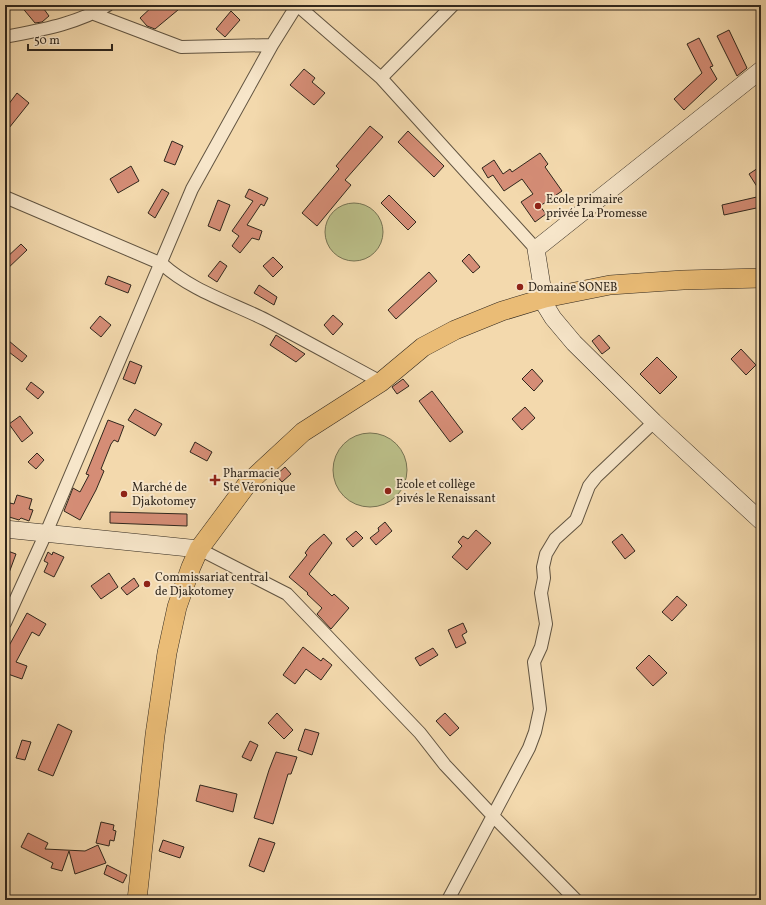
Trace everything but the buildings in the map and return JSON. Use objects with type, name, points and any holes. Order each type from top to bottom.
[{"type":"main road","points":[[137,900],[155,735],[167,653],[177,607],[190,567],[199,549],[248,483],[303,432],[381,382],[423,347],[455,330],[502,310],[545,298],[610,285],[683,280],[761,278]]},
{"type":"street","points":[[5,37],[55,26],[94,14],[108,5]]},
{"type":"street","points":[[5,623],[46,533],[162,264],[192,189],[272,45],[297,5],[381,78],[536,249],[546,305],[553,318],[574,343],[654,422],[761,521]]},
{"type":"street","points":[[381,78],[453,5]]},
{"type":"street","points":[[94,14],[181,47],[272,45]]},
{"type":"street","points":[[536,249],[761,70]]},
{"type":"street","points":[[5,197],[162,264],[177,278],[203,292],[265,320],[381,382]]},
{"type":"street","points":[[448,900],[529,748],[539,719],[540,700],[534,666],[535,658],[544,637],[546,624],[541,593],[544,578],[543,566],[546,554],[555,539],[576,520],[588,486],[654,422]]},
{"type":"street","points":[[5,529],[199,549],[287,594],[420,733],[445,765],[493,816],[576,900]]},
{"type":"green space","points":[[348,203],[360,203],[375,211],[383,226],[383,238],[375,253],[360,261],[348,261],[333,253],[325,238],[325,226],[333,211]]},
{"type":"green space","points":[[370,433],[384,436],[396,444],[404,456],[407,470],[404,484],[396,496],[384,504],[370,507],[356,504],[344,496],[336,484],[333,470],[336,456],[344,444],[356,436]]},
{"type":"place","name":"Ecole primaire privée La Promesse","points":[[538,206]]},
{"type":"place","name":"Domaine SONEB","points":[[520,287]]},
{"type":"place","name":"Pharmacie Ste Véronique","points":[[215,480]]},
{"type":"place","name":"Ecole et collège pivés le Renaissant","points":[[388,491]]},
{"type":"place","name":"Marché de Djakotomey","points":[[124,494]]},
{"type":"place","name":"Commissariat central de Djakotomey","points":[[147,584]]}]
